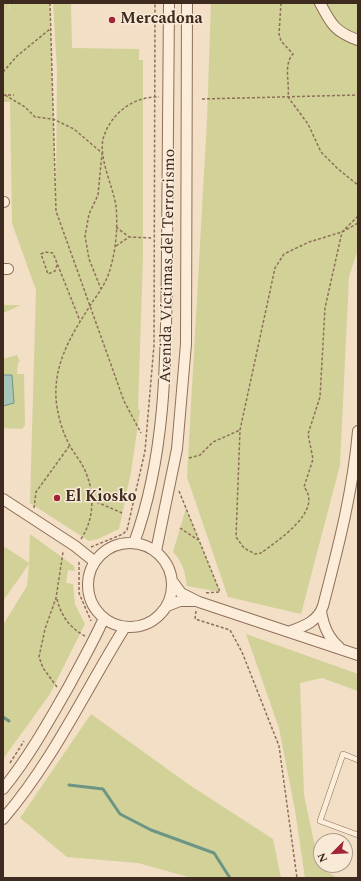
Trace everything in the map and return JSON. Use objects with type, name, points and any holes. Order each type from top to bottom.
[{"type":"street","name":"Avenida Víctimas del Terrorismo","points":[[134,543],[143,518],[158,444],[166,342],[169,3]]},
{"type":"street","name":"Avenida Víctimas del Terrorismo","points":[[156,552],[177,449],[186,344],[187,3]]},
{"type":"street","points":[[320,3],[330,21],[342,34],[358,40]]},
{"type":"street","points":[[291,631],[314,620],[321,612],[342,534],[355,460],[358,431]]},
{"type":"street","points":[[3,499],[75,546],[95,562]]},
{"type":"street","points":[[122,543],[146,545],[156,552],[165,560],[173,582],[172,594],[167,606],[160,616],[149,623],[138,627],[125,627],[114,624],[104,618],[96,609],[90,597],[88,585],[90,573],[95,562],[102,553],[122,543]]},
{"type":"street","points":[[173,582],[181,593],[199,602],[291,631],[358,655]]},
{"type":"street","points":[[167,606],[180,601],[199,602]]},
{"type":"street","points":[[321,612],[324,625],[330,639],[342,649]]},
{"type":"street","points":[[3,789],[35,744],[60,702],[96,637],[104,618]]},
{"type":"street","points":[[3,819],[18,802],[48,759],[125,627]]},
{"type":"lane","points":[[358,760],[343,754],[320,821],[358,835]]},
{"type":"path","points":[[50,3],[56,211],[124,401],[141,433]]},
{"type":"path","points":[[87,547],[95,547],[108,539],[124,534],[127,530],[145,451],[154,345],[153,238],[155,3]]},
{"type":"path","points":[[282,3],[281,41],[292,54],[289,58],[287,75],[289,85],[288,96],[308,124],[321,152],[338,169],[358,185]]},
{"type":"path","points":[[3,72],[17,56],[51,29]]},
{"type":"path","points":[[4,95],[25,107],[36,116],[53,119],[74,129],[102,153],[116,206],[115,247],[111,267],[101,289],[80,321],[65,348],[57,381],[56,398],[60,420],[70,445],[86,473],[92,500],[87,530],[80,541],[84,544]]},
{"type":"path","points":[[4,95],[14,95]]},
{"type":"path","points":[[202,99],[358,95]]},
{"type":"path","points":[[101,289],[89,259],[84,236],[89,214],[98,195],[103,136],[115,116],[139,99],[154,97]]},
{"type":"path","points":[[358,216],[342,232],[325,308],[320,397],[308,434],[313,459],[304,487],[309,498],[305,513],[291,530],[261,552],[255,554],[244,548],[236,538],[240,430],[268,294],[275,268],[284,254],[309,242],[342,232],[358,223]]},
{"type":"path","points":[[116,228],[129,237],[153,238]]},
{"type":"path","points":[[115,247],[129,237]]},
{"type":"path","points":[[57,265],[55,271],[48,274],[41,254],[45,252],[53,253],[80,321]]},
{"type":"path","points":[[189,458],[200,455],[213,442],[240,430]]},
{"type":"path","points":[[34,508],[36,492],[43,480],[53,470],[70,445]]},
{"type":"path","points":[[172,475],[220,592],[201,593],[195,619],[230,630],[242,652],[278,746],[297,878]]},
{"type":"path","points":[[92,500],[122,513]]},
{"type":"path","points":[[180,528],[199,541]]},
{"type":"path","points":[[53,693],[57,687],[43,668],[39,656],[45,629],[56,598],[63,552]]},
{"type":"path","points":[[77,559],[80,562],[79,593],[91,620],[89,626]]},
{"type":"path","points":[[56,598],[60,610],[67,622],[76,631],[85,636]]},
{"type":"path","points":[[82,642],[87,631]]},
{"type":"path","points":[[7,767],[27,738]]},
{"type":"green space","points":[[3,3],[9,3],[9,13],[10,3],[50,3],[56,195],[57,70],[53,3],[71,3],[72,48],[139,49],[139,60],[143,60],[143,255],[138,409],[140,410],[131,472],[119,529],[98,539],[89,541],[30,503],[36,290],[12,223],[10,102],[3,102]]},
{"type":"green space","points":[[211,3],[358,3],[358,249],[349,277],[340,465],[301,614],[228,597],[187,477],[207,120]]},
{"type":"green space","points":[[3,305],[21,305],[3,313]]},
{"type":"green space","points":[[17,355],[20,362],[18,363],[17,374],[24,374],[25,425],[22,429],[3,428],[3,359]]},
{"type":"green space","points":[[186,508],[220,592],[187,586],[183,568],[173,552]]},
{"type":"green space","points":[[30,534],[74,566],[75,571],[68,570],[66,583],[73,584],[75,604],[85,624],[50,694],[3,759],[3,625],[27,586],[29,564],[3,601],[3,550],[5,547],[29,563]]},
{"type":"green space","points":[[246,634],[358,674],[358,691],[322,678],[300,683],[304,795],[313,838],[313,873],[330,873],[337,878],[305,878],[295,810],[279,728]]},
{"type":"green space","points":[[91,714],[188,784],[273,839],[281,878],[192,878],[138,863],[67,857],[20,818]]},
{"type":"shaded area","points":[[3,375],[12,375],[14,403],[3,406]]},
{"type":"waterway","points":[[3,717],[9,721]]},
{"type":"waterway","points":[[69,785],[103,789],[120,814],[151,830],[214,853],[230,878]]},
{"type":"place","name":"Mercadona","points":[[112,20]]},
{"type":"place","name":"El Kiosko","points":[[57,498]]}]
